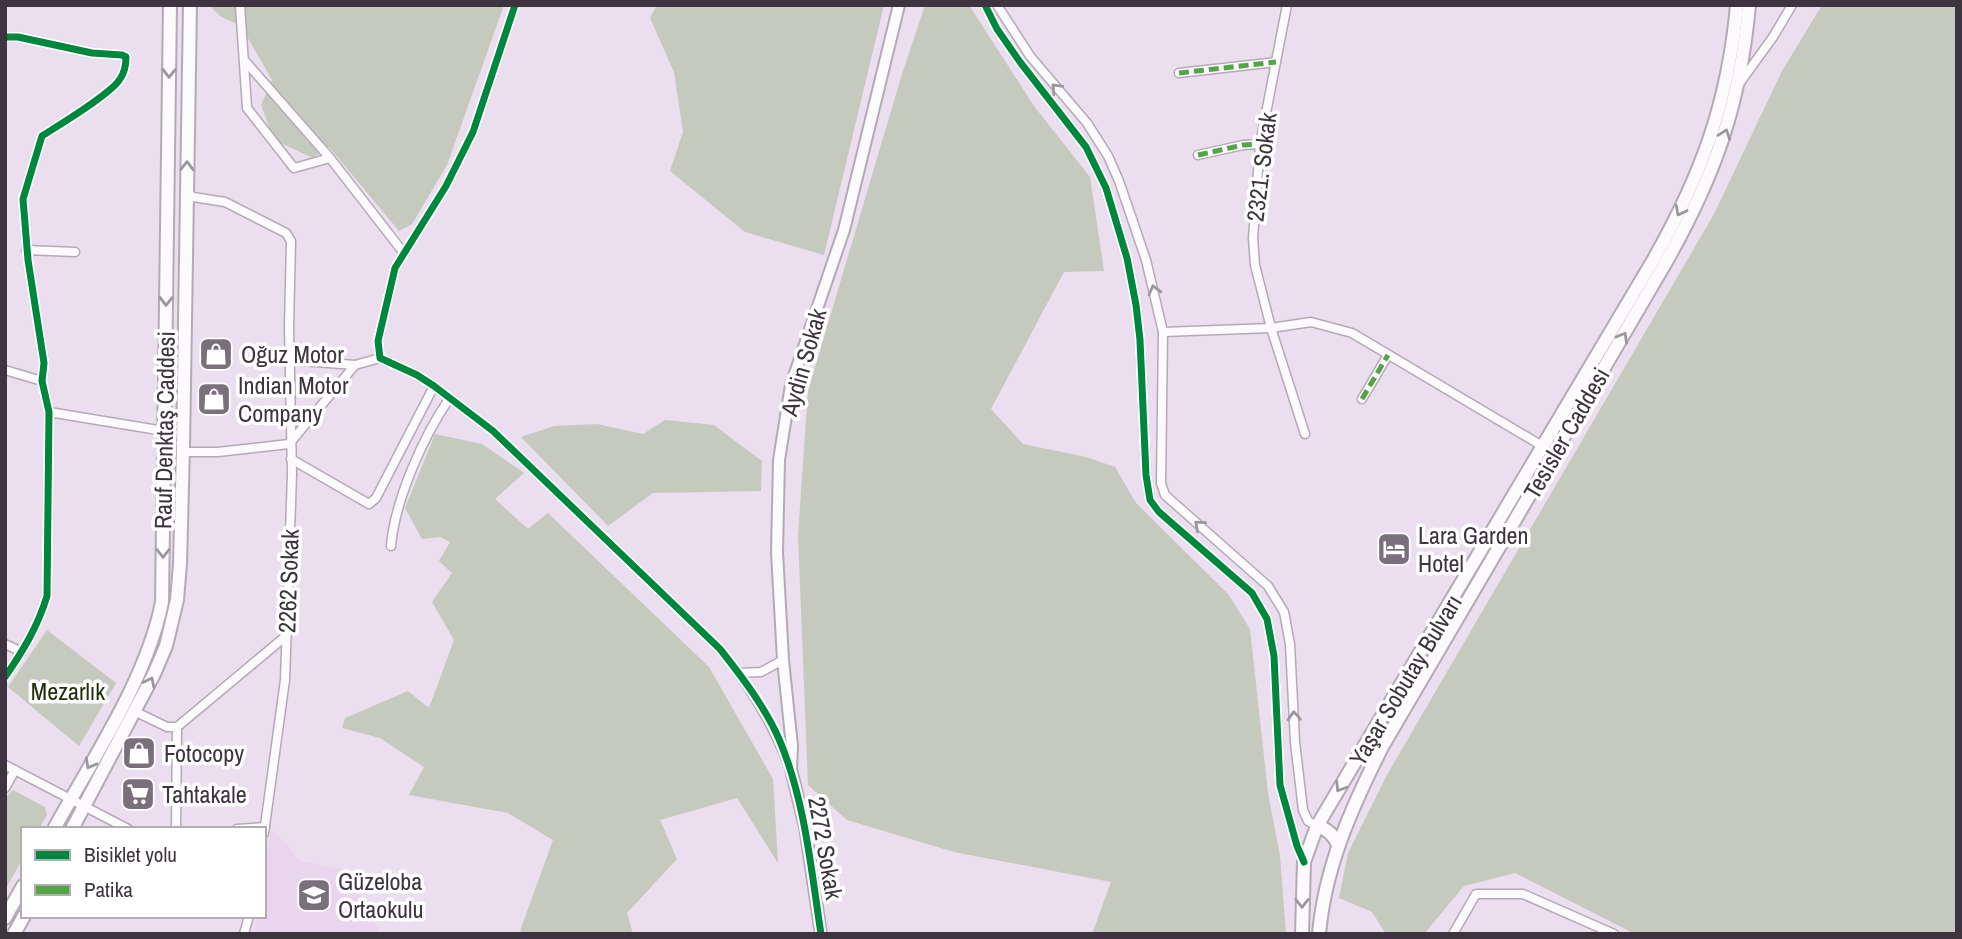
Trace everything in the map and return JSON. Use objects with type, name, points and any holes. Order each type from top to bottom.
[{"type":"main road","name":"Rauf Denktaş Caddesi","points":[[55,827],[122,705],[152,642],[162,602],[170,5]]},
{"type":"main road","name":"Rauf Denktaş Caddesi","points":[[73,827],[136,712],[166,646],[177,600],[183,448],[190,5]]},
{"type":"main road","name":"Yaşar Sobutay Bulvarı","points":[[1302,934],[1304,862],[1317,826],[1544,447],[1654,259],[1696,179],[1723,100],[1737,5]]},
{"type":"main road","name":"Tesisler Caddesi","points":[[1319,934],[1330,867],[1350,814],[1382,747],[1686,228],[1704,191],[1739,84],[1749,5]]},
{"type":"main road","points":[[1317,826],[1329,831],[1338,845]]},
{"type":"main road","points":[[1304,862],[1318,871],[1330,867]]},
{"type":"main road","points":[[5,918],[21,890]]},
{"type":"main road","points":[[14,934],[23,918]]},
{"type":"street","points":[[240,5],[247,108],[294,168],[330,158]]},
{"type":"street","points":[[380,358],[378,341],[395,268],[446,186],[473,132],[515,5]]},
{"type":"street","name":"Aydin Sokak","points":[[791,769],[792,746],[783,660],[777,552],[779,460],[791,385],[844,230],[899,5]]},
{"type":"street","points":[[985,5],[997,29],[1020,62],[1086,147],[1106,188],[1127,258],[1136,305],[1146,475],[1150,500],[1159,512],[1252,593],[1268,619],[1274,656],[1280,785],[1294,839],[1304,862]]},
{"type":"street","points":[[997,5],[1030,56],[1087,123],[1108,156],[1119,181],[1146,260],[1163,332],[1161,483],[1166,495],[1268,586],[1284,612],[1290,644],[1295,743],[1303,810],[1308,821],[1317,826]]},
{"type":"street","name":"2321. Sokak","points":[[1287,5],[1260,144],[1253,238],[1255,265],[1271,328],[1305,433]]},
{"type":"street","points":[[1739,84],[1792,5]]},
{"type":"street","points":[[5,37],[18,37],[125,57],[126,66],[119,81],[42,136],[23,200],[26,250],[44,363],[42,381],[49,412],[47,596],[39,621],[5,677]]},
{"type":"street","points":[[245,61],[330,158],[404,252]]},
{"type":"street","points":[[1179,73],[1276,62]]},
{"type":"street","points":[[1198,155],[1260,144]]},
{"type":"street","name":"2262 Sokak","points":[[187,191],[193,197],[225,202],[286,233],[291,241],[285,680],[265,827]]},
{"type":"street","points":[[26,250],[75,252]]},
{"type":"street","points":[[1163,332],[1271,328],[1311,322],[1352,333],[1544,447]]},
{"type":"street","points":[[1362,399],[1388,355]]},
{"type":"street","points":[[289,360],[355,365],[380,358],[417,375],[494,431],[720,649],[739,673],[778,737],[791,769]]},
{"type":"street","points":[[183,448],[188,452],[218,452],[289,444],[355,365]]},
{"type":"street","points":[[5,370],[42,381]]},
{"type":"street","points":[[290,459],[369,503],[376,498],[434,386]]},
{"type":"street","points":[[391,546],[393,521],[403,494],[433,423],[450,399]]},
{"type":"street","points":[[49,412],[164,431]]},
{"type":"street","points":[[136,712],[167,727],[177,727],[286,636]]},
{"type":"street","points":[[5,644],[22,652]]},
{"type":"street","points":[[739,673],[761,672],[783,660]]},
{"type":"street","points":[[176,827],[177,727]]},
{"type":"street","points":[[5,765],[124,827]]},
{"type":"street","name":"2272 Sokak","points":[[791,769],[805,827],[821,934]]},
{"type":"street","points":[[5,788],[15,770]]},
{"type":"street","points":[[1453,934],[1476,894],[1523,894],[1611,933]]},
{"type":"shaded area","name":"Güzeloba Ortaokulu","points":[[271,830],[299,861],[350,871],[380,934],[254,934],[258,918],[266,918],[266,862]]},
{"type":"green space","points":[[209,5],[504,5],[447,165],[412,224],[399,231],[329,147],[313,158],[274,140],[261,105],[272,80],[241,26],[220,16]]},
{"type":"green space","points":[[657,5],[884,5],[824,255],[745,232],[670,171],[683,132],[674,72],[650,18]]},
{"type":"green space","points":[[925,5],[969,5],[1034,106],[1090,177],[1104,271],[1064,272],[991,409],[1023,444],[1086,457],[1115,467],[1136,503],[1228,594],[1250,629],[1268,793],[1280,856],[1286,934],[1092,934],[1111,882],[954,852],[847,820],[808,785],[798,535],[808,391]]},
{"type":"green space","points":[[1822,5],[1957,5],[1957,934],[1635,934],[1515,873],[1464,886],[1424,934],[1386,934],[1372,912],[1339,898],[1348,853],[1388,773],[1714,214],[1782,71]]},
{"type":"green space","points":[[665,420],[714,425],[762,461],[761,491],[653,493],[608,526],[521,437],[554,426],[597,424],[643,434]]},
{"type":"green space","points":[[435,434],[482,444],[524,473],[495,499],[528,529],[548,513],[709,667],[773,779],[778,863],[737,798],[660,820],[677,859],[627,913],[633,934],[528,934],[520,931],[553,840],[508,813],[409,795],[424,767],[380,738],[342,728],[345,718],[408,691],[429,708],[454,640],[432,602],[452,573],[439,561],[450,542],[440,537],[422,539],[405,508]]},
{"type":"green space","name":"Mezarlık","points":[[47,630],[116,683],[79,746],[8,687]]},
{"type":"green space","points":[[13,790],[45,807],[47,815],[40,827],[21,827],[21,862],[5,890],[5,798]]},
{"type":"marked path","points":[[1179,73],[1276,62]]},
{"type":"marked path","points":[[1198,155],[1260,144]]},
{"type":"marked path","points":[[1362,399],[1388,355]]},
{"type":"cycle path","points":[[515,5],[473,132],[446,186],[395,268],[378,341],[380,358],[417,375],[493,431],[720,649],[753,692],[779,739],[795,786],[806,835],[821,934]]},
{"type":"cycle path","points":[[985,5],[997,29],[1020,62],[1086,147],[1106,188],[1127,258],[1136,305],[1146,475],[1150,500],[1159,512],[1252,593],[1267,619],[1274,656],[1280,785],[1304,862]]},
{"type":"cycle path","points":[[5,37],[18,37],[92,53],[126,57],[123,74],[115,85],[42,136],[23,199],[28,260],[44,363],[42,381],[49,412],[47,596],[29,638],[5,677]]},
{"type":"place","name":"Oğuz Motor","points":[[216,354]]},
{"type":"place","name":"Indian Motor Company","points":[[214,399]]},
{"type":"place","name":"Lara Garden Hotel","points":[[1394,549]]},
{"type":"place","name":"Fotocopy","points":[[139,753]]},
{"type":"place","name":"Tahtakale","points":[[138,794]]},
{"type":"place","name":"Güzeloba Ortaokulu","points":[[314,895]]}]
